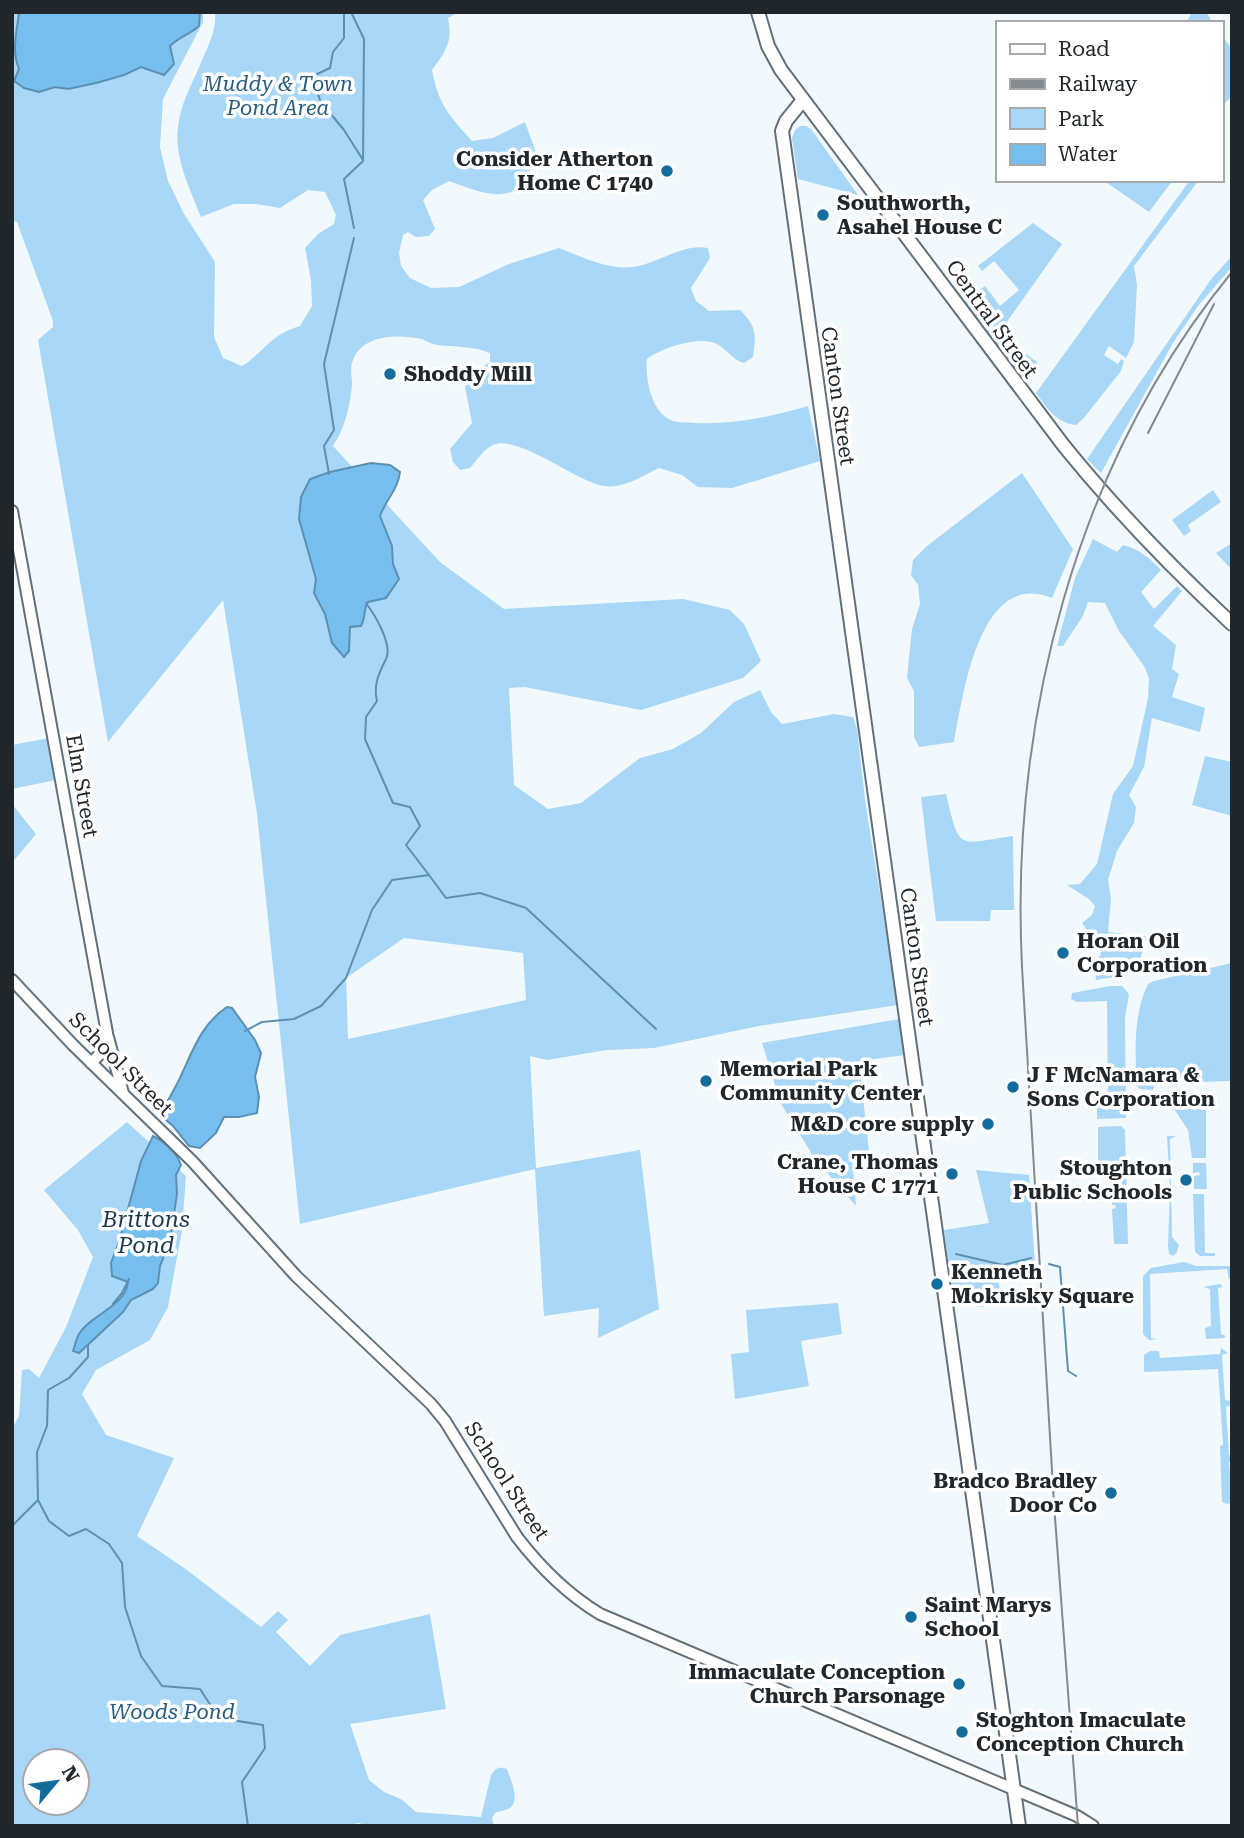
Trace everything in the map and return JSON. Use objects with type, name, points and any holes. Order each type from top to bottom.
[{"type":"main road","name":"Central Street","points":[[758,12],[773,57],[803,100],[1079,465],[1169,564],[1232,624]]},
{"type":"main road","name":"Canton Street","points":[[803,100],[783,127],[787,165],[1019,1826]]},
{"type":"street","name":"Elm Street","points":[[12,511],[107,1033],[124,1096]]},
{"type":"street","name":"School Street","points":[[12,980],[124,1096],[193,1161],[295,1275],[431,1404],[517,1537],[545,1570],[578,1600],[600,1614],[1077,1816],[1093,1826]]},
{"type":"street","points":[[92,1063],[104,1050],[107,1033]]},
{"type":"green space","name":"Muddy & Town Pond Area","points":[[12,12],[203,12],[203,22],[163,99],[160,147],[168,181],[183,212],[215,262],[214,337],[223,358],[242,366],[281,334],[300,326],[312,306],[311,280],[305,248],[318,234],[334,224],[336,215],[325,192],[308,190],[280,208],[234,204],[201,217],[181,162],[177,139],[184,103],[211,39],[215,12],[458,12],[448,18],[450,34],[447,46],[432,70],[442,101],[451,117],[472,141],[493,138],[525,122],[536,161],[515,190],[504,194],[471,189],[449,181],[432,190],[423,200],[435,229],[429,236],[416,237],[408,232],[403,235],[399,253],[401,266],[410,278],[431,288],[459,287],[509,264],[559,248],[614,267],[634,267],[689,248],[708,248],[710,258],[691,288],[696,301],[709,311],[740,310],[750,321],[754,331],[753,357],[744,363],[717,344],[701,341],[681,344],[653,355],[647,359],[647,376],[659,411],[675,422],[724,423],[780,414],[808,406],[820,461],[732,488],[698,487],[682,475],[659,468],[625,484],[603,486],[531,452],[504,443],[489,447],[470,468],[460,470],[453,462],[450,449],[472,423],[465,387],[476,371],[490,362],[490,353],[471,348],[437,345],[412,337],[391,337],[371,341],[356,353],[351,365],[352,384],[344,425],[333,446],[440,562],[504,609],[683,599],[730,610],[744,624],[761,661],[743,678],[641,710],[525,687],[509,688],[514,785],[548,809],[581,803],[640,758],[673,749],[701,733],[734,702],[760,690],[771,712],[782,724],[834,714],[853,717],[898,1005],[759,1026],[654,1048],[607,1050],[547,1060],[530,1056],[536,1168],[640,1150],[659,1309],[598,1338],[599,1308],[544,1316],[535,1169],[300,1224],[257,814],[223,600],[108,742],[38,340],[53,327],[53,321],[17,222],[12,221]],"holes":[[[404,938],[523,953],[526,1000],[348,1039],[346,978]]]},
{"type":"green space","points":[[1192,12],[1206,12],[1212,21],[1187,21]]},
{"type":"green space","points":[[1223,37],[1232,49],[1232,96],[1223,105]]},
{"type":"green space","points":[[800,126],[811,129],[858,195],[798,179],[792,138]]},
{"type":"green space","points":[[1106,182],[1172,182],[1149,212]]},
{"type":"green space","points":[[1189,182],[1197,182],[1134,266],[1137,285],[1134,342],[1126,358],[1109,346],[1104,355],[1118,364],[1121,359],[1124,361],[1121,371],[1076,425],[1069,424],[1053,414],[1036,393]]},
{"type":"green space","points":[[1033,223],[1062,244],[999,333],[1008,340],[1006,343],[1012,348],[1014,345],[1037,362],[1035,370],[1023,374],[1018,372],[965,305],[965,300],[985,286],[1000,306],[1019,290],[994,261],[982,271],[978,266]]},
{"type":"green space","points":[[1232,256],[1232,267],[1198,306],[1173,343],[1101,473],[1087,459],[1212,278]]},
{"type":"green space","points":[[1022,473],[1073,549],[1052,598],[1027,594],[1007,601],[991,618],[970,668],[954,742],[919,747],[914,737],[914,691],[907,678],[912,629],[920,604],[918,585],[911,575],[913,560],[927,546]]},
{"type":"green space","points":[[1213,490],[1221,502],[1188,525],[1191,531],[1184,536],[1172,520]]},
{"type":"green space","points":[[1093,539],[1117,552],[1123,545],[1135,549],[1161,570],[1141,592],[1154,609],[1177,586],[1182,591],[1153,626],[1176,645],[1172,669],[1179,674],[1172,697],[1205,708],[1200,732],[1152,718],[1144,767],[1129,795],[1136,807],[1134,823],[1117,851],[1108,880],[1111,898],[1108,932],[1146,936],[1140,960],[1133,971],[1096,980],[1094,960],[1101,955],[1099,942],[1090,941],[1082,923],[1092,915],[1095,906],[1067,885],[1080,884],[1097,864],[1113,794],[1133,766],[1148,698],[1149,678],[1105,603],[1088,602],[1083,616],[1063,646],[1057,646],[1075,578]]},
{"type":"green space","points":[[1232,543],[1232,570],[1216,553]]},
{"type":"green space","points":[[49,738],[56,780],[12,789],[12,745]]},
{"type":"green space","points":[[1205,756],[1232,762],[1232,816],[1192,805]]},
{"type":"green space","points":[[946,794],[954,826],[964,840],[971,842],[1013,836],[1014,910],[991,910],[990,921],[936,921],[921,797]]},
{"type":"green space","points":[[12,804],[36,834],[12,863]]},
{"type":"green space","points":[[1232,963],[1232,1081],[1156,1083],[1153,1090],[1140,1089],[1137,1086],[1136,1034],[1140,1008],[1148,984]]},
{"type":"green space","points":[[1122,986],[1129,994],[1125,1018],[1126,1118],[1097,1119],[1097,1103],[1108,1103],[1107,1001],[1077,1002],[1071,999],[1072,993]]},
{"type":"green space","points":[[899,1019],[905,1055],[859,1061],[869,1152],[852,1156],[856,1206],[815,1159],[781,1104],[762,1043]]},
{"type":"green space","points":[[1202,1097],[1210,1106],[1206,1108],[1206,1158],[1192,1158],[1188,1130],[1168,1100]]},
{"type":"green space","name":"Woods Pond","points":[[127,1122],[186,1176],[182,1230],[168,1307],[150,1340],[96,1370],[82,1394],[106,1435],[174,1458],[137,1536],[187,1570],[261,1627],[278,1611],[288,1620],[276,1632],[310,1666],[340,1635],[430,1614],[446,1709],[350,1724],[369,1780],[384,1792],[401,1799],[416,1812],[481,1817],[491,1775],[498,1768],[507,1769],[515,1799],[509,1808],[495,1813],[492,1818],[494,1826],[369,1826],[359,1823],[342,1826],[12,1826],[12,1429],[19,1416],[22,1370],[29,1369],[39,1378],[66,1327],[93,1257],[78,1230],[44,1190]]},
{"type":"green space","points":[[1121,1126],[1125,1130],[1128,1244],[1114,1244],[1112,1209],[1116,1208],[1112,1205],[1111,1161],[1098,1161],[1098,1127]]},
{"type":"green space","points":[[1167,1136],[1176,1136],[1170,1139],[1172,1237],[1179,1245],[1173,1256],[1169,1254],[1168,1246],[1170,1188]]},
{"type":"green space","points":[[1193,1163],[1206,1163],[1207,1189],[1194,1189],[1194,1176],[1200,1175],[1199,1172],[1193,1173]]},
{"type":"green space","points":[[976,1170],[1029,1175],[1035,1266],[997,1271],[1002,1305],[977,1307],[970,1296],[952,1292],[944,1230],[989,1223]]},
{"type":"green space","points":[[1193,1194],[1204,1194],[1205,1253],[1215,1253],[1215,1256],[1200,1256],[1195,1252]]},
{"type":"green space","points":[[1184,1262],[1196,1266],[1229,1266],[1232,1268],[1232,1279],[1229,1279],[1227,1269],[1150,1274],[1151,1338],[1157,1339],[1149,1340],[1143,1334],[1143,1276],[1151,1268]]},
{"type":"green space","points":[[1220,1284],[1223,1287],[1218,1288],[1221,1334],[1226,1336],[1206,1339],[1205,1328],[1211,1326],[1210,1289],[1203,1287]]},
{"type":"green space","points":[[838,1303],[842,1334],[801,1341],[809,1386],[735,1399],[731,1354],[749,1352],[746,1310]]},
{"type":"green space","points":[[1221,1348],[1228,1353],[1222,1355],[1225,1400],[1231,1401],[1231,1405],[1226,1407],[1229,1455],[1232,1455],[1232,1461],[1229,1462],[1232,1503],[1227,1504],[1222,1502],[1220,1446],[1223,1445],[1218,1369],[1144,1372],[1144,1355],[1150,1351],[1159,1351],[1160,1358],[1220,1354]]},
{"type":"water","points":[[19,12],[200,12],[199,26],[170,46],[174,64],[164,75],[141,67],[96,83],[68,89],[55,87],[39,92],[24,88],[14,81],[19,69],[15,48]]},
{"type":"water","points":[[371,463],[390,465],[400,472],[397,484],[380,516],[392,546],[393,564],[399,579],[386,598],[368,602],[361,626],[350,627],[349,651],[344,657],[332,643],[325,614],[314,593],[316,579],[299,519],[301,497],[310,479]]},
{"type":"water","points":[[227,1007],[232,1008],[261,1053],[255,1077],[259,1097],[257,1113],[224,1117],[216,1133],[200,1148],[189,1146],[160,1115],[203,1031]]},
{"type":"water","name":"Brittons Pond","points":[[153,1136],[170,1148],[181,1165],[176,1175],[177,1194],[170,1241],[160,1266],[158,1283],[153,1289],[131,1300],[123,1312],[79,1353],[73,1351],[84,1327],[115,1304],[126,1290],[128,1282],[112,1276],[111,1263],[141,1161]]},
{"type":"waterway","points":[[344,12],[344,38],[333,52],[330,68],[311,77],[321,102],[344,130],[363,160]]},
{"type":"waterway","points":[[351,12],[364,39],[363,161],[344,179],[354,228]]},
{"type":"waterway","points":[[329,474],[324,446],[334,430],[324,364],[354,238]]},
{"type":"waterway","points":[[245,1031],[262,1022],[294,1019],[321,1006],[346,978],[372,910],[392,880],[429,875],[406,845],[420,826],[410,807],[393,803],[365,739],[366,717],[377,701],[376,684],[388,653],[382,630],[366,603]]},
{"type":"waterway","points":[[429,875],[446,898],[480,893],[526,908],[656,1029]]},
{"type":"waterway","points":[[956,1254],[1003,1265],[1031,1258]]},
{"type":"waterway","points":[[1049,1264],[1060,1267],[1068,1371],[1076,1376]]},
{"type":"waterway","points":[[113,1304],[129,1279]]},
{"type":"waterway","points":[[12,1526],[38,1500],[37,1452],[47,1426],[48,1390],[69,1378],[88,1357],[88,1345]]},
{"type":"waterway","points":[[38,1500],[49,1521],[69,1536],[86,1529],[109,1544],[122,1563],[125,1607],[141,1656],[162,1686],[200,1689],[219,1718],[263,1725],[265,1748],[242,1782],[248,1826]]},
{"type":"railway","points":[[1078,1826],[1054,1504],[1022,967],[1021,874],[1028,782],[1042,690],[1064,599],[1093,511],[1131,427],[1177,347],[1232,272]]},
{"type":"railway","points":[[1148,433],[1214,304]]},
{"type":"place","name":"Consider Atherton Home C 1740","points":[[667,171]]},
{"type":"place","name":"Southworth, Asahel House C","points":[[823,215]]},
{"type":"place","name":"Shoddy Mill","points":[[390,374]]},
{"type":"place","name":"Horan Oil Corporation","points":[[1063,953]]},
{"type":"place","name":"Memorial Park Community Center","points":[[706,1081]]},
{"type":"place","name":"J F McNamara & Sons Corporation","points":[[1013,1087]]},
{"type":"place","name":"M&D core supply","points":[[988,1124]]},
{"type":"place","name":"Crane, Thomas House C 1771","points":[[952,1174]]},
{"type":"place","name":"Stoughton Public Schools","points":[[1186,1180]]},
{"type":"place","name":"Kenneth Mokrisky Square","points":[[937,1284]]},
{"type":"place","name":"Bradco Bradley Door Co","points":[[1111,1493]]},
{"type":"place","name":"Saint Marys School","points":[[911,1617]]},
{"type":"place","name":"Immaculate Conception Church Parsonage","points":[[959,1684]]},
{"type":"place","name":"Stoghton Imaculate Conception Church","points":[[962,1732]]}]
